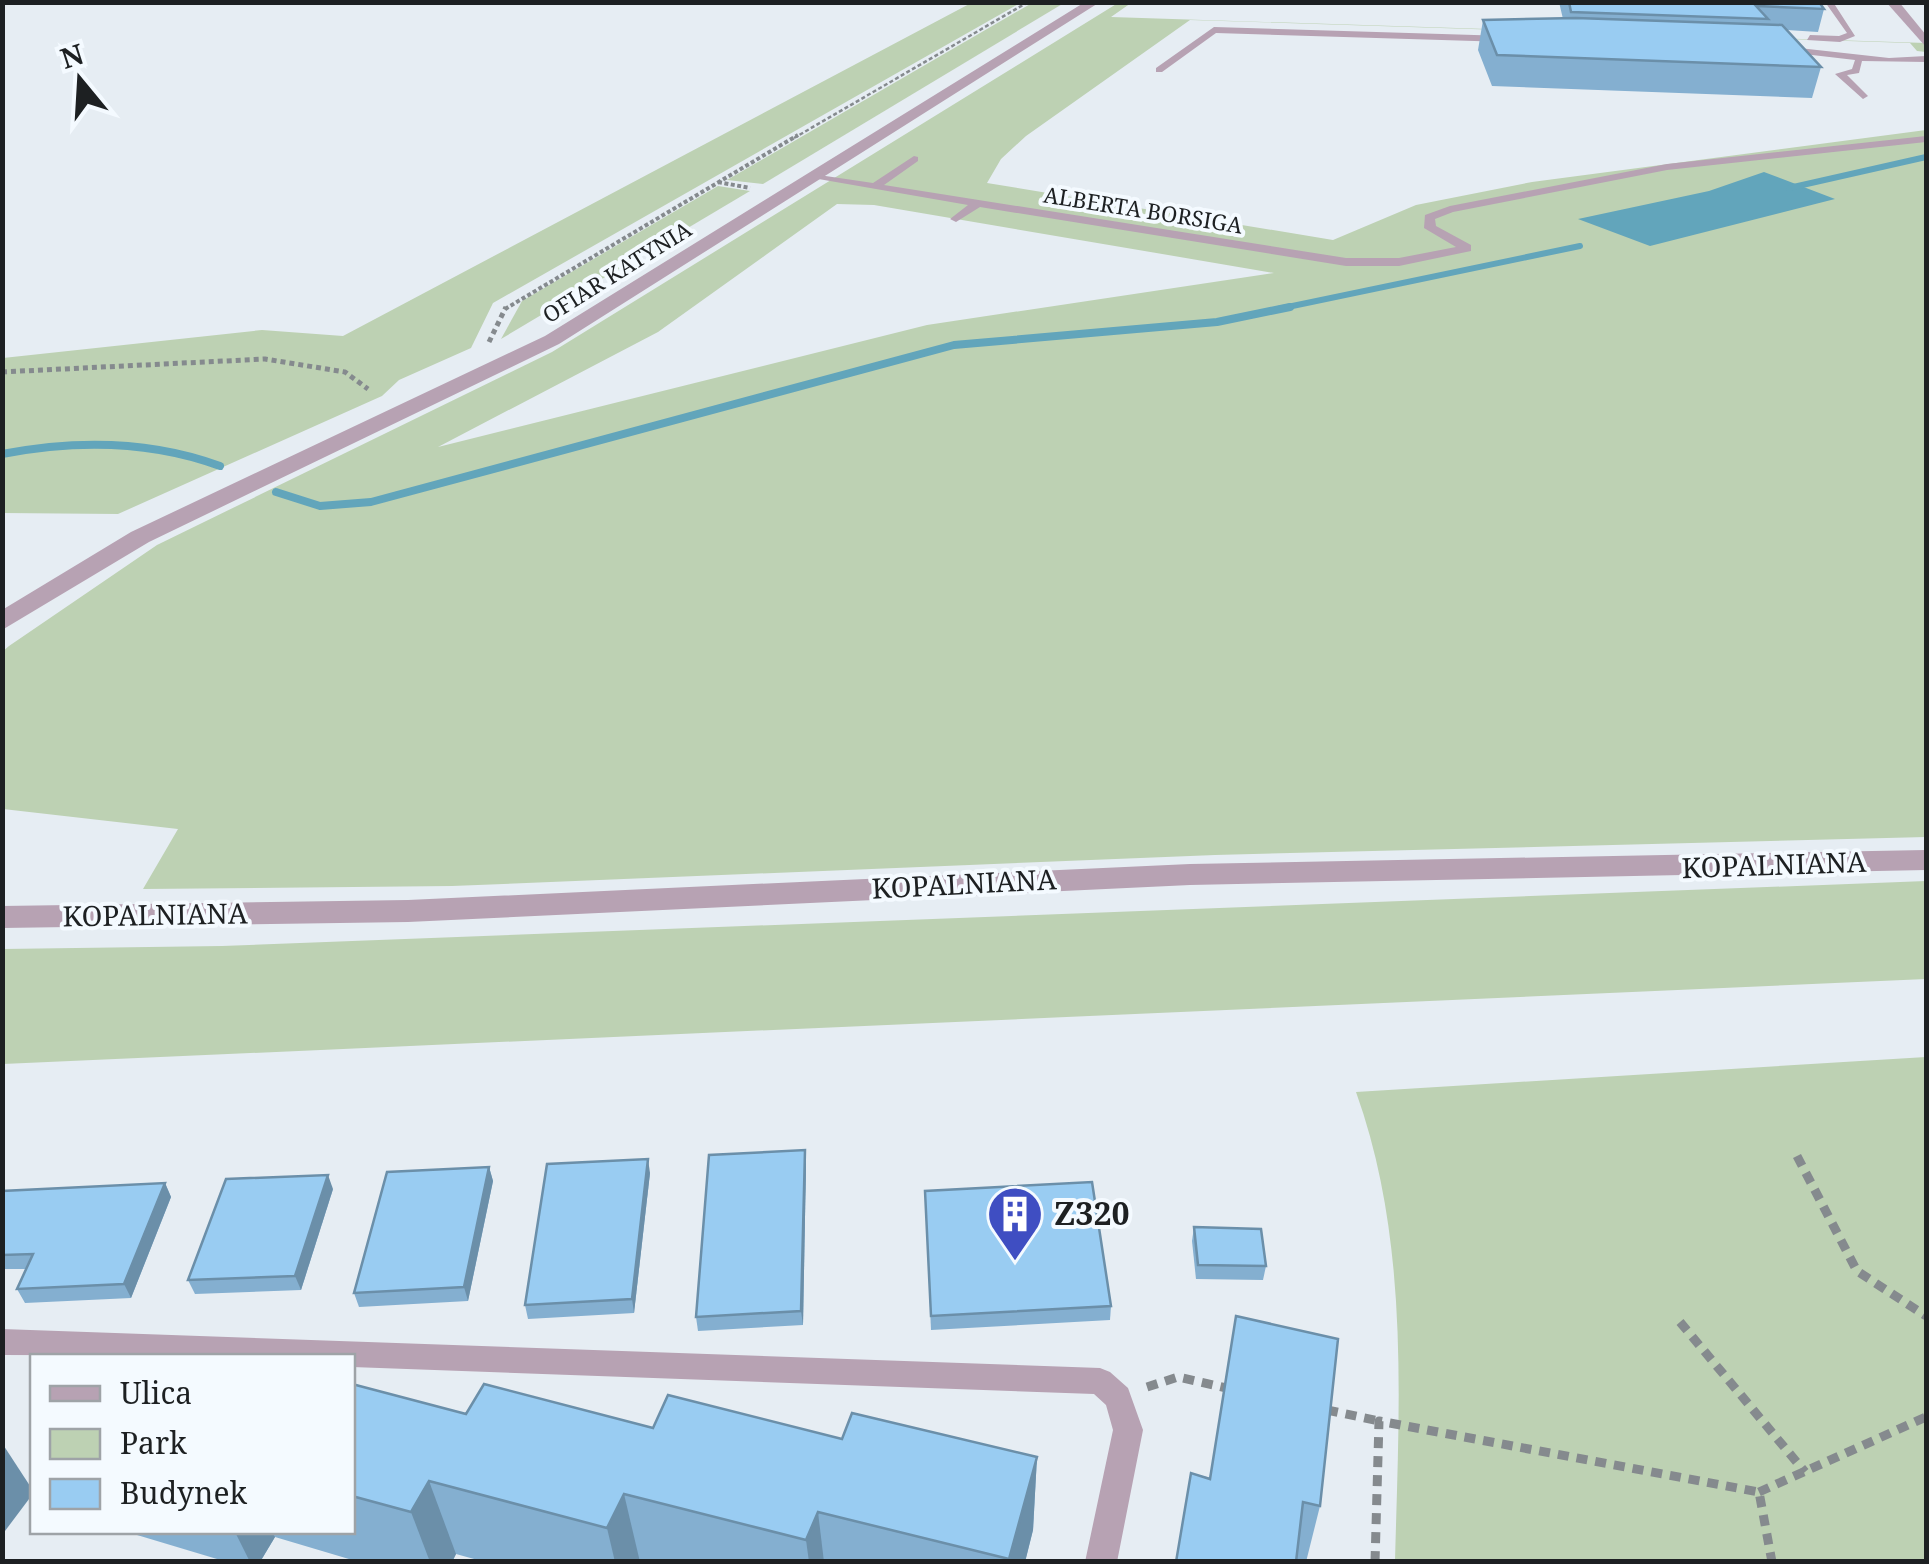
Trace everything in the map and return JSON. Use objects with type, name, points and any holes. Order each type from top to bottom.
[{"type":"street","name":"OFIAR KATYNIA","points":[[2,622],[46,590],[140,537],[552,340],[1094,2]]},
{"type":"street","points":[[1892,2],[1926,43]]},
{"type":"street","name":"KOPALNIANA","points":[[2,917],[122,918],[583,902],[1089,878],[1926,860]]},
{"type":"lane","points":[[1786,38],[1840,39],[1852,34],[1829,2]]},
{"type":"lane","points":[[1159,70],[1214,30],[1526,40]]},
{"type":"lane","points":[[1764,48],[1823,50],[1858,62],[1926,60]]},
{"type":"lane","points":[[1858,62],[1856,71],[1840,74],[1863,96]]},
{"type":"lane","points":[[1794,153],[1926,139]]},
{"type":"lane","name":"ALBERTA BORSIGA","points":[[812,177],[1346,262],[1399,262],[1467,248],[1430,228],[1429,218],[1450,209],[1591,180],[1794,153]]},
{"type":"lane","points":[[1794,153],[1817,162]]},
{"type":"lane","points":[[875,188],[914,160]]},
{"type":"lane","points":[[956,219],[978,204]]},
{"type":"lane","points":[[2,1342],[340,1354]]},
{"type":"lane","points":[[355,1355],[1100,1381],[1118,1397],[1128,1430],[1101,1562]]},
{"type":"path","points":[[484,352],[511,301],[1028,2]]},
{"type":"path","points":[[717,182],[760,189]]},
{"type":"path","points":[[2,372],[265,359],[345,372],[368,389]]},
{"type":"path","points":[[1798,1156],[1857,1270],[1926,1316]]},
{"type":"path","points":[[1680,1322],[1805,1472]]},
{"type":"path","points":[[1118,1397],[1178,1377],[1251,1393]]},
{"type":"path","points":[[1306,1405],[1760,1492],[1926,1418]]},
{"type":"path","points":[[1374,1562],[1379,1422]]},
{"type":"path","points":[[1760,1492],[1772,1562]]},
{"type":"green space","points":[[973,2],[1020,3],[493,303],[471,348],[399,380],[382,396],[118,514],[3,513],[3,358],[262,330],[343,336]]},
{"type":"green space","points":[[1032,3],[1064,3],[763,184],[727,180]]},
{"type":"green space","points":[[1118,3],[1131,3],[1111,17],[1926,43],[1926,52],[1917,51],[1910,43],[1190,20],[1026,136],[1001,159],[987,183],[1333,240],[1416,205],[1532,182],[1926,130],[1926,837],[1215,855],[452,886],[143,889],[178,829],[3,809],[2,652],[9,646],[157,545],[552,352]],"holes":[[[837,204],[874,205],[1274,273],[927,325],[438,447],[658,332]]]},
{"type":"green space","points":[[718,186],[750,191],[501,339],[522,301]]},
{"type":"green space","points":[[1926,881],[1926,979],[3,1064],[3,949],[222,946]]},
{"type":"green space","points":[[1926,1057],[1926,1561],[1395,1561],[1399,1384],[1393,1265],[1373,1149],[1356,1092]]},
{"type":"water","points":[[1764,172],[1835,199],[1650,246],[1578,219],[1709,191]]},
{"type":"building","points":[[1569,2],[1819,2],[1824,9],[1756,6],[1768,19],[1571,12]]},
{"type":"building","points":[[1576,18],[1782,25],[1821,67],[1497,55],[1483,20]]},
{"type":"building","points":[[805,1150],[801,1311],[696,1317],[709,1155]]},
{"type":"building","points":[[648,1159],[632,1299],[525,1305],[547,1164]]},
{"type":"building","points":[[489,1167],[464,1287],[354,1293],[387,1172]]},
{"type":"building","points":[[328,1175],[295,1276],[188,1280],[226,1179]]},
{"type":"building","name":"Z320","points":[[1092,1182],[1111,1306],[931,1316],[925,1191]]},
{"type":"building","points":[[165,1183],[124,1284],[17,1289],[33,1254],[2,1255],[2,1191]]},
{"type":"building","points":[[1194,1227],[1261,1229],[1266,1266],[1198,1265]]},
{"type":"building","points":[[1236,1316],[1338,1339],[1320,1506],[1303,1502],[1296,1562],[1176,1562],[1191,1473],[1210,1479]]},
{"type":"building","points":[[484,1384],[653,1428],[668,1395],[842,1439],[852,1413],[1037,1457],[1009,1559],[818,1512],[806,1540],[624,1494],[607,1528],[429,1481],[411,1512],[355,1497],[355,1385],[466,1414]]},
{"type":"waterway","points":[[1789,188],[1926,157]]},
{"type":"waterway","points":[[1278,309],[1580,246]]},
{"type":"waterway","points":[[276,492],[320,506],[371,502],[954,345],[1217,322],[1290,307]]},
{"type":"waterway","points":[[2,454],[57,446],[112,445],[166,451],[220,466]]},
{"type":"place","name":"Z320","points":[[1015,1263]]}]
